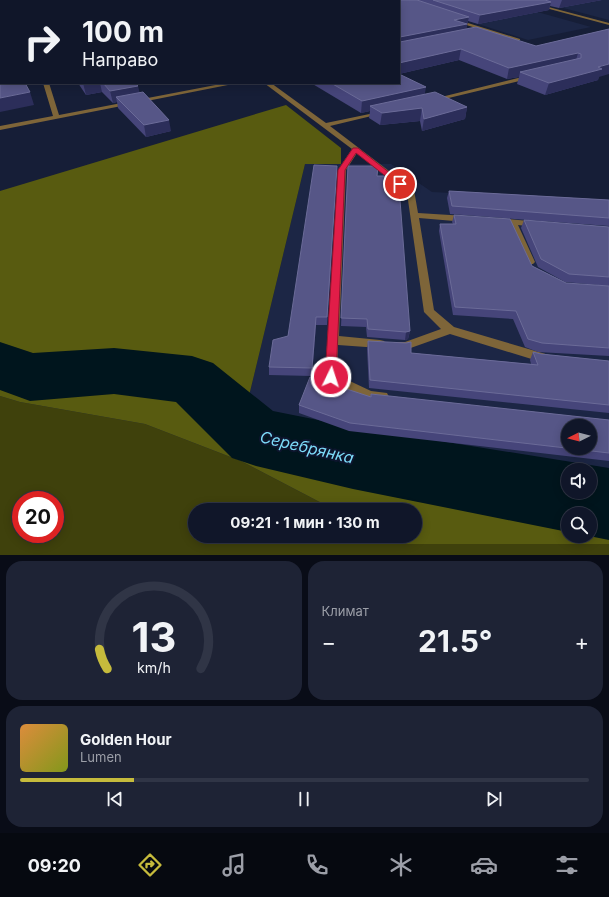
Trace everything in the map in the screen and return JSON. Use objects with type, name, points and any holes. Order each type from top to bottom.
[{"type":"street","points":[[518,0],[609,24]]},
{"type":"street","points":[[447,17],[518,40]]},
{"type":"street","points":[[475,34],[490,31]]},
{"type":"street","points":[[424,102],[537,75]]},
{"type":"street","points":[[46,84],[57,117]]},
{"type":"street","points":[[0,128],[229,84]]},
{"type":"street","points":[[268,84],[325,125],[411,192],[429,312],[450,330],[538,357],[554,358]]},
{"type":"street","points":[[325,125],[386,111]]},
{"type":"street","points":[[356,149],[342,170],[331,377],[369,396],[392,398]]},
{"type":"street","points":[[414,215],[475,220]]},
{"type":"street","points":[[490,221],[545,225]]},
{"type":"street","points":[[513,222],[533,270]]},
{"type":"street","points":[[333,340],[404,346],[450,330]]},
{"type":"shaded area","points":[[404,0],[495,0],[591,27],[528,40]]},
{"type":"shaded area","points":[[533,0],[609,0],[609,20]]},
{"type":"shaded area","points":[[286,105],[341,148],[341,164],[305,164],[248,400],[320,439],[561,468],[561,499],[597,499],[597,472],[609,474],[609,544],[398,544],[396,543],[422,543],[422,503],[322,503],[241,461],[145,424],[20,402],[0,396],[0,191]]},
{"type":"shaded area","points":[[305,164],[391,164],[432,192],[609,201],[609,474],[597,472],[597,463],[561,463],[561,468],[320,439],[248,400]]},
{"type":"shaded area","points":[[0,396],[20,402],[145,424],[241,461],[322,503],[188,503],[188,543],[609,544],[609,555],[0,555]]},
{"type":"building","points":[[400,0],[417,0],[469,17],[454,20],[467,24],[400,37]]},
{"type":"building","points":[[433,0],[545,0],[551,2],[480,15]]},
{"type":"building","points":[[476,27],[536,46],[609,29],[609,64],[598,67],[602,69],[549,83],[520,72],[581,58],[581,54],[578,53],[509,68],[461,49],[400,63],[400,42]]},
{"type":"building","points":[[400,74],[426,87],[362,101],[333,84],[400,84]]},
{"type":"building","points":[[0,84],[26,84],[30,92],[0,98]]},
{"type":"building","points":[[104,84],[136,84],[138,86],[110,91]]},
{"type":"building","points":[[143,92],[169,120],[144,125],[116,97]]},
{"type":"building","points":[[435,92],[467,107],[424,119],[422,108],[382,113],[370,106]]},
{"type":"building","points":[[314,165],[337,166],[327,317],[316,317],[312,368],[269,367],[273,340],[288,336]]},
{"type":"building","points":[[348,166],[378,166],[377,176],[390,176],[392,187],[399,187],[410,331],[368,329],[367,319],[341,318]]},
{"type":"building","points":[[449,191],[609,200],[609,218],[452,206]]},
{"type":"building","points":[[454,215],[510,219],[532,266],[566,283],[609,286],[609,348],[542,343],[528,339],[516,311],[455,307],[440,224],[456,224]]},
{"type":"building","points":[[524,220],[609,227],[609,277],[569,274],[541,259]]},
{"type":"building","points":[[368,341],[411,342],[411,353],[538,365],[533,352],[609,361],[609,405],[370,380]]},
{"type":"building","points":[[310,377],[371,397],[371,394],[609,420],[609,453],[597,452],[597,419],[561,419],[561,447],[350,423],[299,405]]},
{"type":"waterway","name":"Серебрянка","points":[[0,364],[30,377],[114,371],[192,380],[256,437],[353,458],[609,504]]},
{"type":"route","points":[[331,377],[342,170],[356,149],[400,184]]}]
